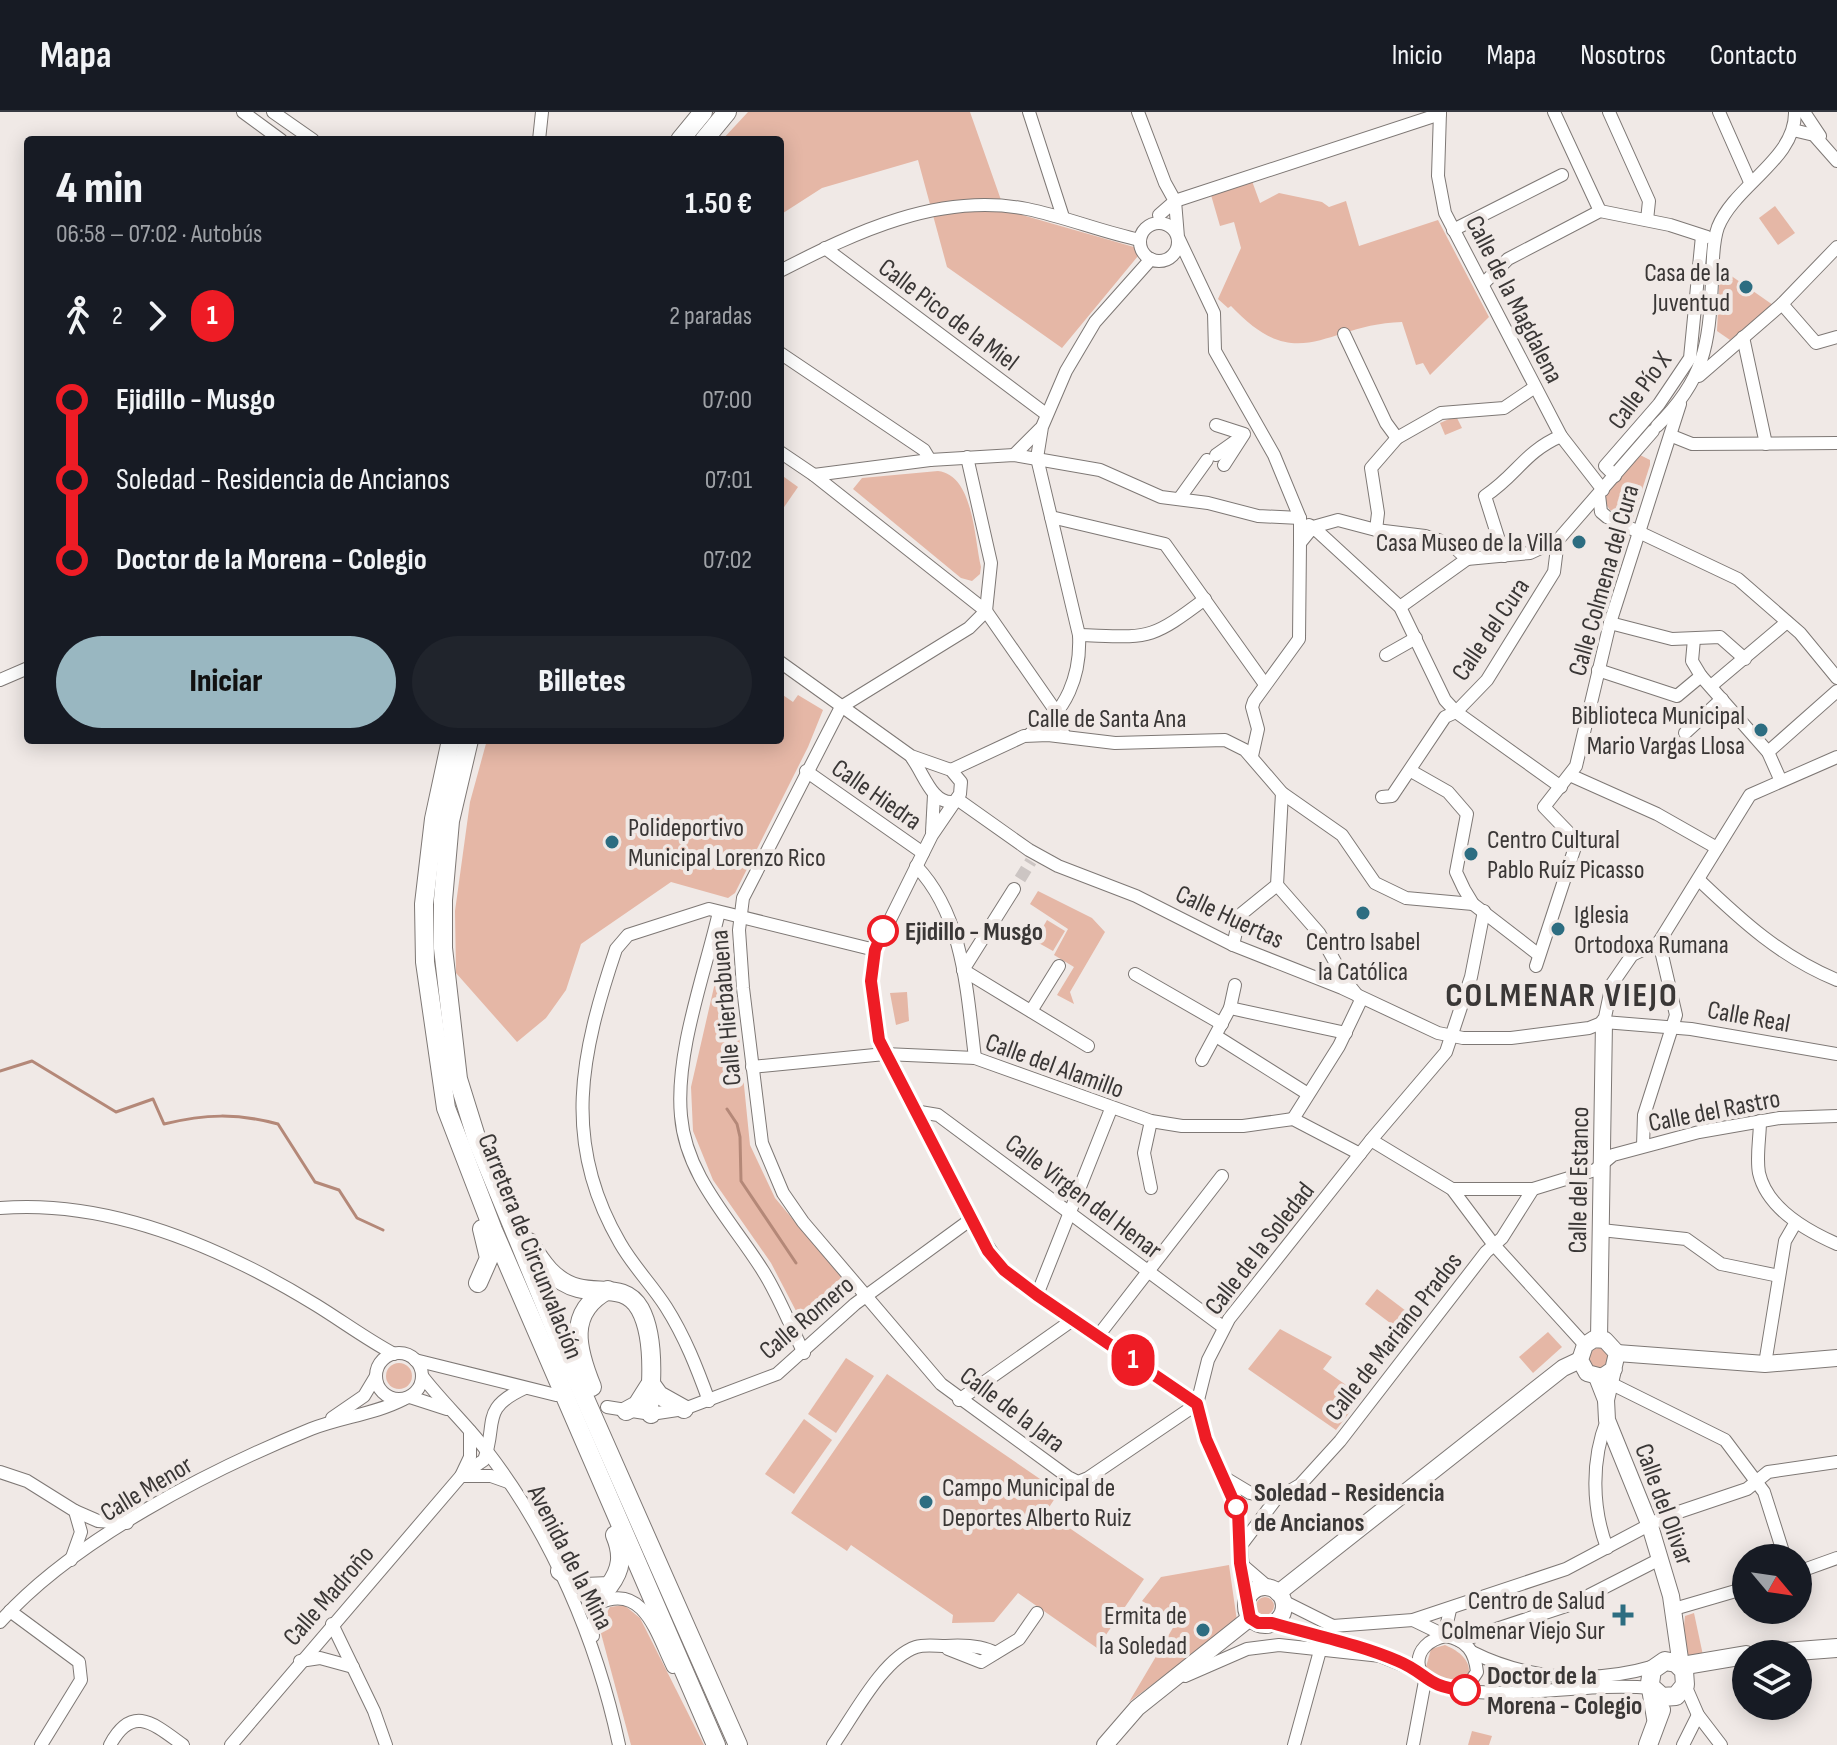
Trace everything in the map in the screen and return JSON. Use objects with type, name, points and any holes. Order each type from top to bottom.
[{"type":"main road","points":[[683,136],[703,112]]},
{"type":"main road","points":[[707,136],[727,112]]},
{"type":"main road","name":"Carretera de Circunvalación","points":[[450,744],[434,819],[424,904],[425,962],[446,1108],[493,1230],[716,1745]]},
{"type":"main road","name":"Carretera de Circunvalación","points":[[468,744],[450,821],[443,948],[458,1079],[477,1140],[632,1507],[738,1741]]},
{"type":"main road","points":[[446,1108],[455,1153],[488,1246],[486,1269],[478,1283]]},
{"type":"main road","points":[[477,1140],[540,1261],[563,1282],[579,1289],[608,1290],[633,1299],[641,1311],[647,1330],[651,1384],[648,1404],[651,1414]]},
{"type":"main road","points":[[608,1290],[585,1308],[578,1339],[584,1368],[612,1435],[632,1507]]},
{"type":"main road","points":[[616,1409],[637,1405],[651,1384]]},
{"type":"main road","points":[[651,1384],[659,1395],[684,1409]]},
{"type":"main road","points":[[560,1571],[598,1596],[617,1577],[621,1550],[597,1491],[584,1437]]},
{"type":"main road","points":[[1812,1650],[1837,1648]]},
{"type":"main road","points":[[1812,1659],[1837,1657]]},
{"type":"main road","points":[[1684,1678],[1732,1660]]},
{"type":"main road","points":[[1656,1718],[1650,1676],[1655,1666],[1665,1661],[1684,1678]]},
{"type":"main road","points":[[1684,1678],[1732,1667]]},
{"type":"main road","points":[[1648,1745],[1656,1718],[1669,1698],[1682,1691],[1684,1678]]},
{"type":"main road","points":[[1652,1688],[1669,1698]]},
{"type":"street","points":[[243,112],[276,136]]},
{"type":"street","points":[[273,112],[307,136]]},
{"type":"street","points":[[1029,112],[1063,217]]},
{"type":"street","points":[[1138,112],[1175,201],[1178,237],[1172,256],[1166,260],[1151,259],[1143,251],[1140,240]]},
{"type":"street","points":[[1554,112],[1600,211]]},
{"type":"street","points":[[1609,112],[1649,201],[1647,220]]},
{"type":"street","points":[[1719,112],[1750,182]]},
{"type":"street","points":[[1697,378],[1709,339],[1710,241],[1725,213],[1785,146],[1793,130],[1795,112]]},
{"type":"street","points":[[1804,112],[1837,161]]},
{"type":"street","points":[[1140,240],[1175,201],[1440,113]]},
{"type":"street","name":"Calle de la Magdalena","points":[[1440,113],[1439,192],[1453,230],[1484,283],[1561,436],[1601,492],[1601,512],[1638,531]]},
{"type":"street","points":[[537,114],[539,136]]},
{"type":"street","points":[[1793,130],[1805,131],[1824,142]]},
{"type":"street","points":[[1453,230],[1562,175]]},
{"type":"street","points":[[1156,219],[1165,183]]},
{"type":"street","points":[[784,269],[884,224],[936,209],[998,207],[1063,217],[1140,240]]},
{"type":"street","points":[[1484,283],[1508,259],[1600,211],[1647,220],[1710,241]]},
{"type":"street","points":[[1156,219],[1165,223],[1178,237],[1214,313],[1215,351],[1258,424],[1300,518],[1299,639],[1264,683],[1252,707],[1258,729],[1252,756]]},
{"type":"street","name":"Calle Pío X","points":[[1593,477],[1610,471],[1690,358],[1700,260],[1710,241]]},
{"type":"street","points":[[1400,607],[1467,559],[1530,553],[1558,540],[1601,492],[1610,471],[1680,404],[1697,378],[1782,304],[1837,247]]},
{"type":"street","name":"Calle Pico de la Miel","points":[[825,248],[1044,420]]},
{"type":"street","points":[[1024,736],[1044,726],[1057,713],[1075,679],[1080,657],[1079,635],[1037,458],[1044,420],[1066,371],[1095,322],[1151,259]]},
{"type":"street","points":[[1782,304],[1816,343],[1837,337]]},
{"type":"street","points":[[1344,334],[1386,423],[1397,438]]},
{"type":"street","points":[[1743,337],[1766,444]]},
{"type":"street","points":[[1709,339],[1715,346],[1727,350]]},
{"type":"street","points":[[784,356],[924,450],[930,460]]},
{"type":"street","points":[[1376,530],[1378,513],[1371,468],[1397,438],[1441,413],[1504,408],[1535,387]]},
{"type":"street","name":"Calle Colmena del Cura","points":[[1572,776],[1610,623],[1680,404]]},
{"type":"street","points":[[1014,455],[1044,420]]},
{"type":"street","points":[[1179,499],[1216,460],[1258,424]]},
{"type":"street","points":[[1216,425],[1244,434]]},
{"type":"street","points":[[1655,429],[1667,426],[1671,438],[1692,444],[1837,443]]},
{"type":"street","points":[[1504,556],[1485,496],[1501,485],[1539,444],[1561,436]]},
{"type":"street","points":[[784,455],[986,611],[1057,713],[1057,724],[1065,736]]},
{"type":"street","points":[[814,475],[930,460],[1014,455],[1100,470],[1161,497],[1258,516],[1300,518],[1400,607],[1445,700],[1456,712],[1561,787]]},
{"type":"street","points":[[841,707],[969,628],[986,611],[991,563],[967,457]]},
{"type":"street","points":[[843,498],[840,483],[850,471]]},
{"type":"street","points":[[1051,517],[1165,544],[1264,683]]},
{"type":"street","points":[[1300,543],[1313,527],[1338,520],[1376,530],[1425,536],[1451,544],[1467,559]]},
{"type":"street","points":[[1638,531],[1738,579],[1787,622],[1837,678]]},
{"type":"street","name":"Calle del Cura","points":[[1382,797],[1392,796],[1445,717],[1456,712],[1487,680],[1554,572],[1558,540]]},
{"type":"street","points":[[1079,635],[1145,637],[1162,632],[1205,599]]},
{"type":"street","points":[[1711,686],[1787,622]]},
{"type":"street","points":[[1610,623],[1655,636],[1720,637],[1745,659]]},
{"type":"street","points":[[1386,655],[1416,638]]},
{"type":"street","points":[[1694,639],[1692,661],[1701,676],[1768,752],[1780,779]]},
{"type":"street","points":[[784,665],[911,756],[948,769],[961,782],[955,800],[932,835],[875,950],[871,981],[873,1011],[885,1054],[970,1220],[1004,1270],[1197,1404],[1220,1475],[1238,1511],[1240,1563],[1248,1612],[1258,1623],[1272,1623],[1381,1656],[1422,1676],[1465,1690],[1523,1692],[1599,1686],[1652,1688]]},
{"type":"street","points":[[0,680],[24,670]]},
{"type":"street","points":[[1598,670],[1677,696],[1701,676]]},
{"type":"street","points":[[1768,752],[1837,691]]},
{"type":"street","points":[[1685,733],[1722,699]]},
{"type":"street","name":"Calle Hierbabuena","points":[[841,707],[750,883],[740,915],[743,988],[762,1143],[770,1167],[803,1222],[866,1295]]},
{"type":"street","name":"Calle de Santa Ana","points":[[948,769],[976,760],[1024,736],[1065,736],[1115,743],[1215,739],[1236,745],[1252,756],[1282,793],[1335,829],[1347,841],[1369,877],[1391,892],[1406,898],[1479,908]]},
{"type":"street","points":[[911,756],[929,781],[934,795],[932,835]]},
{"type":"street","name":"Calle de Santa Ana","points":[[961,782],[976,760]]},
{"type":"street","points":[[1604,1022],[1612,984],[1632,955],[1659,942],[1750,795],[1780,779],[1834,761]]},
{"type":"street","points":[[929,781],[934,771],[948,769]]},
{"type":"street","name":"Calle Hiedra","points":[[806,771],[923,853]]},
{"type":"street","points":[[1411,771],[1448,792],[1464,808],[1467,823],[1456,872],[1479,908],[1538,960],[1575,847],[1572,836],[1544,807],[1572,776],[1657,814],[1717,848]]},
{"type":"street","points":[[1282,793],[1277,885],[1319,933],[1345,980],[1361,1000],[1346,1033],[1293,1119],[1360,1154]]},
{"type":"street","points":[[934,795],[945,802],[955,800]]},
{"type":"street","name":"Calle Huertas","points":[[955,800],[1034,858],[1136,896],[1233,945],[1342,988],[1361,1000],[1452,1037],[1497,1039]]},
{"type":"street","points":[[916,866],[932,885],[945,912],[963,970],[975,1058]]},
{"type":"street","points":[[1699,880],[1759,937],[1837,980]]},
{"type":"street","points":[[1233,945],[1240,915],[1277,885]]},
{"type":"street","points":[[963,970],[1014,889]]},
{"type":"street","name":"Calle de la Soledad","points":[[1197,1404],[1208,1360],[1223,1327],[1371,1140],[1437,1066],[1452,1037],[1471,977],[1479,908]]},
{"type":"street","points":[[709,1401],[689,1346],[665,1305],[621,1245],[598,1199],[584,1146],[581,1090],[587,1044],[621,940],[699,910],[740,915],[875,950]]},
{"type":"street","points":[[719,912],[688,1041],[680,1091],[681,1118],[697,1174],[765,1274],[804,1353]]},
{"type":"street","points":[[1643,1146],[1644,1115],[1676,1015],[1659,942]]},
{"type":"street","points":[[1031,1011],[1059,966]]},
{"type":"street","points":[[963,970],[1088,1046]]},
{"type":"street","points":[[1135,974],[1222,1024]]},
{"type":"street","points":[[1202,1060],[1230,1008],[1235,985]]},
{"type":"street","points":[[1230,1008],[1346,1033]]},
{"type":"street","name":"Calle Real","points":[[1497,1039],[1589,1028],[1604,1022],[1835,1050]]},
{"type":"street","name":"Calle del Estanco","points":[[1588,1348],[1601,1230],[1604,1022]]},
{"type":"street","points":[[1216,1036],[1308,1094]]},
{"type":"street","name":"Calle del Alamillo","points":[[752,1067],[885,1054],[975,1058],[1151,1121],[1182,1126],[1243,1126],[1293,1119]]},
{"type":"street","points":[[1037,1295],[1111,1109]]},
{"type":"street","name":"Calle Virgen del Henar","points":[[914,1111],[938,1115],[1223,1327]]},
{"type":"street","name":"Calle del Rastro","points":[[1452,1189],[1533,1189],[1595,1170],[1613,1155],[1643,1146],[1760,1121],[1837,1116]]},
{"type":"street","name":"Calle del Alamillo","points":[[1151,1121],[1144,1153],[1151,1188]]},
{"type":"street","points":[[1760,1121],[1759,1174],[1777,1203],[1796,1222],[1837,1244]]},
{"type":"street","points":[[1371,1140],[1452,1189],[1494,1245],[1588,1348]]},
{"type":"street","points":[[1098,1336],[1222,1176]]},
{"type":"street","name":"Calle de Mariano Prados","points":[[1239,1548],[1276,1499],[1300,1485],[1340,1441],[1494,1245],[1533,1189]]},
{"type":"street","points":[[0,1208],[29,1206],[93,1212],[163,1233],[249,1268],[317,1305],[365,1339],[394,1354],[440,1369],[556,1395]]},
{"type":"street","name":"Calle Romero","points":[[616,1409],[651,1414],[684,1409],[777,1374],[866,1295],[970,1220]]},
{"type":"street","points":[[1765,1364],[1785,1241],[1796,1222]]},
{"type":"street","points":[[1601,1230],[1686,1239],[1721,1264],[1779,1276]]},
{"type":"street","name":"Calle de la Jara","points":[[866,1295],[959,1400],[1078,1482],[1197,1404]]},
{"type":"street","points":[[959,1400],[1074,1319]]},
{"type":"street","points":[[365,1339],[385,1395],[407,1398],[419,1388],[422,1374],[415,1360]]},
{"type":"street","points":[[1105,1745],[1137,1708],[1171,1683],[1248,1612],[1253,1591],[1276,1594],[1588,1348],[1611,1343],[1609,1377]]},
{"type":"street","points":[[1588,1348],[1584,1370],[1609,1377],[1725,1440],[1758,1480],[1780,1544]]},
{"type":"street","points":[[377,1370],[394,1354]]},
{"type":"street","points":[[1609,1377],[1837,1358]]},
{"type":"street","points":[[422,1374],[440,1369]]},
{"type":"street","name":"Calle Menor","points":[[319,1426],[364,1396],[377,1370]]},
{"type":"street","name":"Avenida de la Mina","points":[[422,1374],[447,1409],[487,1451],[560,1571],[595,1651],[619,1745]]},
{"type":"street","name":"Calle del Olivar","points":[[1609,1377],[1607,1420],[1650,1526],[1660,1559],[1675,1618],[1684,1678]]},
{"type":"street","points":[[470,1457],[487,1451],[490,1416],[496,1406],[525,1388]]},
{"type":"street","name":"Calle Menor","points":[[0,1622],[70,1561],[127,1523],[220,1469],[319,1426],[407,1398]]},
{"type":"street","name":"Avenida de la Mina","points":[[407,1398],[447,1409]]},
{"type":"street","points":[[1607,1420],[1600,1436],[1595,1497],[1598,1521],[1607,1548]]},
{"type":"street","name":"Calle Madroño","points":[[461,1476],[470,1457],[470,1431]]},
{"type":"street","name":"Calle Madroño","points":[[231,1745],[461,1476],[484,1460],[487,1451]]},
{"type":"street","points":[[1240,1563],[1276,1594],[1333,1626],[1413,1620],[1566,1569],[1664,1517],[1747,1489],[1768,1472],[1837,1462]]},
{"type":"street","points":[[0,1472],[27,1481],[75,1511],[98,1521],[127,1523]]},
{"type":"street","points":[[1220,1475],[1250,1493],[1276,1499]]},
{"type":"street","points":[[461,1476],[491,1476],[508,1482]]},
{"type":"street","points":[[70,1561],[81,1532],[75,1511]]},
{"type":"street","points":[[1812,1567],[1837,1558]]},
{"type":"street","points":[[1413,1745],[1423,1649],[1429,1642],[1454,1638],[1572,1604],[1660,1559]]},
{"type":"street","points":[[1272,1623],[1280,1616],[1276,1594]]},
{"type":"street","points":[[1413,1620],[1454,1638],[1472,1652],[1518,1670],[1569,1678],[1629,1674],[1655,1666],[1675,1618],[1732,1594]]},
{"type":"street","points":[[595,1651],[592,1625],[598,1596]]},
{"type":"street","points":[[576,1605],[598,1596],[622,1597],[641,1605],[682,1685],[706,1721]]},
{"type":"street","points":[[1450,1610],[1447,1623],[1454,1638]]},
{"type":"street","points":[[10,1611],[79,1662],[82,1671],[81,1680],[41,1745]]},
{"type":"street","points":[[833,1745],[898,1656],[920,1646],[937,1646],[981,1662],[1019,1639],[1037,1613]]},
{"type":"street","points":[[332,1624],[386,1745]]},
{"type":"street","points":[[1171,1683],[1247,1649],[1279,1645],[1321,1647],[1381,1656]]},
{"type":"street","points":[[1294,1745],[1321,1647]]},
{"type":"street","points":[[1465,1690],[1477,1672],[1472,1652]]},
{"type":"street","points":[[300,1661],[320,1658],[353,1667]]},
{"type":"street","points":[[1684,1678],[1698,1715],[1721,1745]]},
{"type":"street","points":[[1669,1698],[1698,1715]]},
{"type":"street","points":[[1683,1745],[1698,1715]]},
{"type":"street","points":[[110,1745],[119,1728],[127,1721],[138,1720],[162,1730],[183,1745]]},
{"type":"shaded area","points":[[748,112],[970,112],[1001,200],[1015,213],[1134,247],[1138,256],[1062,348],[947,267],[918,160],[822,188],[784,212],[784,136],[726,136]]},
{"type":"shaded area","points":[[1252,181],[1260,203],[1279,193],[1322,202],[1329,207],[1346,201],[1359,246],[1438,220],[1489,317],[1430,375],[1423,363],[1416,365],[1402,322],[1375,325],[1313,342],[1295,343],[1276,339],[1255,327],[1218,299],[1241,248],[1234,222],[1220,226],[1211,195]]},
{"type":"shaded area","points":[[1775,206],[1795,233],[1778,245],[1759,218]]},
{"type":"shaded area","points":[[1720,268],[1773,305],[1730,340],[1717,331]]},
{"type":"shaded area","points":[[1456,416],[1462,428],[1445,435],[1440,423]]},
{"type":"shaded area","points":[[1640,455],[1650,460],[1650,465],[1632,521],[1610,510],[1602,499]]},
{"type":"shaded area","points":[[938,471],[950,475],[966,496],[981,567],[980,574],[972,581],[961,578],[853,489],[862,478]]},
{"type":"shaded area","points":[[784,477],[798,487],[784,507]]},
{"type":"shaded area","name":"Polideportivo Municipal Lorenzo Rico","points":[[798,695],[823,710],[808,747],[735,893],[728,898],[671,882],[581,944],[566,990],[546,1018],[517,1042],[456,973],[455,911],[470,802],[486,744],[784,744],[784,696],[793,702]]},
{"type":"shaded area","points":[[1038,891],[1092,918],[1105,932],[1070,992],[1074,1004],[1057,995],[1074,967],[1054,955],[1068,929],[1030,904]]},
{"type":"shaded area","points":[[1047,920],[1065,931],[1053,951],[1035,941]]},
{"type":"shaded area","points":[[728,926],[750,1145],[775,1198],[853,1291],[807,1332],[771,1263],[713,1180],[693,1131],[691,1087]]},
{"type":"shaded area","points":[[907,992],[909,1021],[896,1025],[890,993]]},
{"type":"shaded area","points":[[1377,1289],[1418,1320],[1406,1335],[1365,1304]]},
{"type":"shaded area","points":[[1280,1329],[1332,1357],[1323,1369],[1362,1396],[1336,1430],[1248,1369]]},
{"type":"shaded area","points":[[1548,1332],[1562,1347],[1533,1373],[1519,1357]]},
{"type":"shaded area","points":[[1599,1348],[1606,1351],[1609,1358],[1606,1365],[1599,1368],[1592,1365],[1589,1358],[1592,1351]]},
{"type":"shaded area","points":[[846,1358],[874,1376],[836,1433],[808,1414]]},
{"type":"shaded area","points":[[399,1363],[408,1367],[412,1376],[408,1385],[399,1389],[390,1385],[386,1376],[390,1367]]},
{"type":"shaded area","name":"Campo Municipal de Deportes Alberto Ruiz","points":[[887,1374],[1059,1492],[1046,1512],[1144,1579],[1097,1648],[1018,1593],[994,1622],[952,1623],[953,1615],[851,1545],[847,1551],[791,1513]]},
{"type":"shaded area","points":[[804,1419],[832,1440],[794,1494],[765,1474]]},
{"type":"shaded area","points":[[1229,1565],[1237,1621],[1129,1702],[1177,1621],[1142,1601],[1161,1577]]},
{"type":"shaded area","points":[[1261,1597],[1269,1597],[1274,1606],[1272,1613],[1261,1615],[1256,1610],[1256,1602]]},
{"type":"shaded area","points":[[624,1605],[640,1618],[704,1745],[631,1745],[599,1626],[610,1607]]},
{"type":"shaded area","points":[[1694,1613],[1704,1660],[1693,1663],[1682,1647],[1685,1616]]},
{"type":"shaded area","points":[[1445,1645],[1467,1662],[1468,1678],[1462,1683],[1434,1676],[1426,1667],[1431,1649]]},
{"type":"shaded area","points":[[1472,1731],[1492,1736],[1489,1745],[1468,1745]]},
{"type":"waterway","points":[[0,1071],[32,1061],[116,1112],[153,1099],[164,1124],[221,1116],[278,1124],[315,1182],[339,1190],[357,1218],[383,1230]]},
{"type":"waterway","points":[[727,1109],[737,1124],[740,1137],[741,1181],[796,1263]]},
{"type":"tunnel","points":[[1020,879],[1031,861]]},
{"type":"bus line","name":"1","points":[[883,931],[875,950],[871,981],[879,1040],[970,1220],[988,1251],[1004,1270],[1197,1404],[1206,1439],[1238,1511],[1240,1563],[1250,1618],[1258,1623],[1272,1623],[1396,1660],[1420,1672],[1425,1681],[1447,1689],[1465,1690]]},
{"type":"place","name":"Casa de la Juventud","points":[[1746,287]]},
{"type":"place","name":"Casa Museo de la Villa","points":[[1579,542]]},
{"type":"place","name":"Biblioteca Municipal Mario Vargas Llosa","points":[[1761,730]]},
{"type":"place","name":"Polideportivo Municipal Lorenzo Rico","points":[[612,842]]},
{"type":"place","name":"Centro Cultural Pablo Ruíz Picasso","points":[[1471,854]]},
{"type":"place","name":"Centro Isabel la Católica","points":[[1363,913]]},
{"type":"place","name":"Iglesia Ortodoxa Rumana","points":[[1558,929]]},
{"type":"place","name":"Ejidillo - Musgo","points":[[883,931]]},
{"type":"place","name":"Campo Municipal de Deportes Alberto Ruiz","points":[[926,1502]]},
{"type":"place","name":"Soledad - Residencia de Ancianos","points":[[1236,1507]]},
{"type":"place","name":"Centro de Salud Colmenar Viejo Sur","points":[[1623,1615]]},
{"type":"place","name":"Ermita de la Soledad","points":[[1203,1630]]},
{"type":"place","name":"Doctor de la Morena - Colegio","points":[[1465,1690]]},
{"type":"district","name":"COLMENAR VIEJO","points":[[1562,994]]}]
